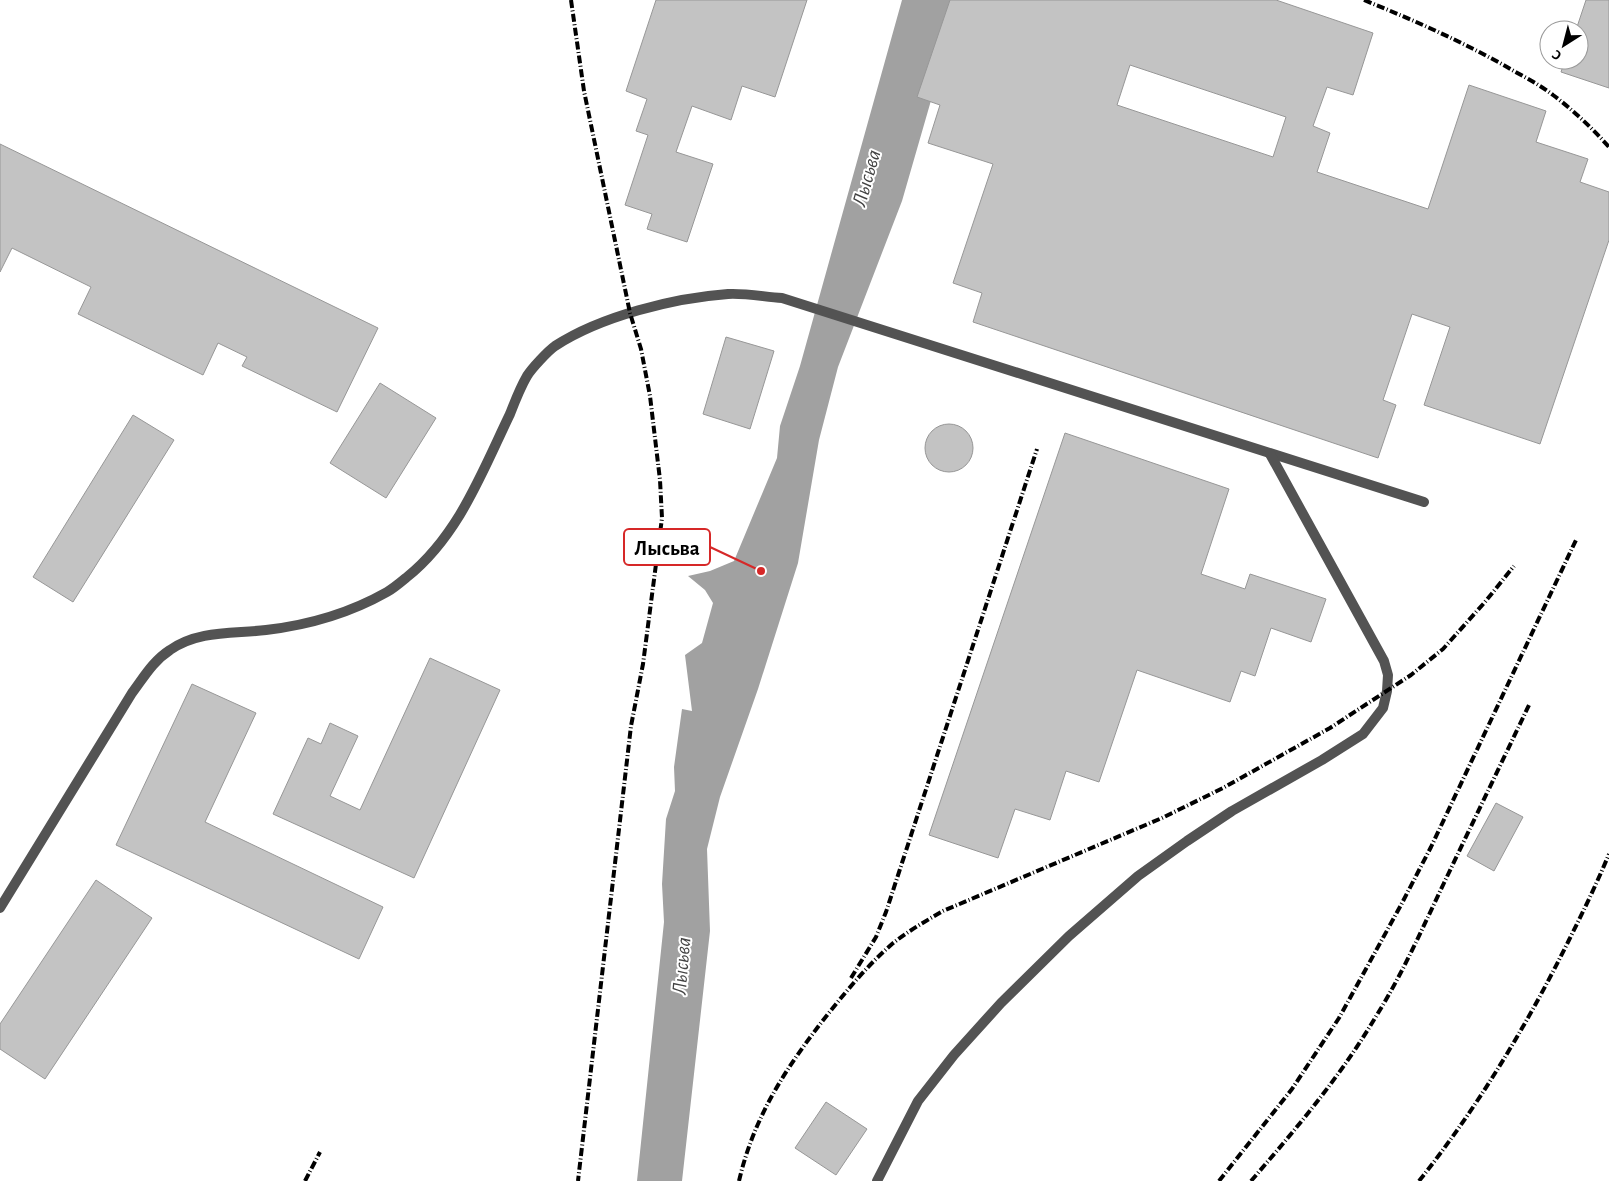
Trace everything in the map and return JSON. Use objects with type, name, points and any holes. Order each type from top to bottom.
[{"type":"lane","points":[[0,908],[132,693],[155,661],[171,648],[209,634],[266,630],[321,620],[357,608],[390,591],[419,567],[444,539],[464,508],[528,375],[554,347],[596,325],[630,312],[686,300],[730,294],[782,298],[1424,502]]},
{"type":"lane","points":[[877,1181],[918,1101],[949,1061],[1001,1003],[1069,936],[1138,876],[1187,841],[1232,811],[1322,760],[1363,734],[1383,708],[1388,676],[1384,661],[1270,454]]},
{"type":"water","points":[[902,0],[960,0],[902,201],[838,367],[819,440],[798,563],[758,689],[720,797],[707,849],[710,931],[682,1181],[637,1181],[664,922],[662,884],[666,819],[675,791],[674,767],[682,709],[692,711],[685,655],[702,643],[713,603],[705,590],[688,576],[710,571],[734,561],[777,458],[780,426],[800,366]]},
{"type":"building","points":[[656,0],[807,0],[775,97],[742,86],[731,120],[692,106],[676,152],[713,164],[687,242],[647,229],[652,214],[625,205],[648,135],[636,131],[647,99],[626,91]]},
{"type":"building","points":[[950,0],[1276,0],[1373,33],[1353,95],[1327,87],[1313,126],[1330,133],[1317,172],[1428,209],[1469,85],[1546,111],[1536,142],[1588,159],[1580,182],[1609,192],[1609,240],[1540,444],[1424,405],[1450,327],[1412,314],[1383,400],[1396,405],[1378,458],[973,322],[982,293],[953,283],[993,164],[928,143],[940,105],[917,97]],"holes":[[[1130,65],[1286,117],[1273,157],[1117,105]]]},
{"type":"building","points":[[1586,0],[1609,0],[1609,88],[1561,72],[1562,70],[1589,70],[1589,20],[1579,20]]},
{"type":"building","points":[[0,144],[378,328],[337,412],[242,366],[247,357],[218,343],[203,375],[78,314],[91,287],[12,248],[0,272]]},
{"type":"building","points":[[726,337],[774,351],[750,429],[703,414]]},
{"type":"building","points":[[380,383],[436,418],[386,498],[330,463]]},
{"type":"building","points":[[133,415],[174,440],[73,602],[33,577]]},
{"type":"building","points":[[944,424],[954,424],[966,431],[973,443],[973,453],[966,465],[954,472],[944,472],[936,468],[929,461],[925,453],[925,443],[929,435],[936,428]]},
{"type":"building","points":[[1065,433],[1229,489],[1201,574],[1245,589],[1250,574],[1326,599],[1311,642],[1271,628],[1255,676],[1241,671],[1230,702],[1137,670],[1099,782],[1066,771],[1050,820],[1015,809],[998,858],[929,835]]},
{"type":"building","points":[[430,658],[500,690],[414,878],[273,814],[308,738],[321,744],[330,723],[358,736],[330,796],[360,810]]},
{"type":"building","points":[[192,684],[256,713],[205,822],[383,907],[359,959],[116,845]]},
{"type":"building","points":[[1496,803],[1523,817],[1494,871],[1467,856]]},
{"type":"building","points":[[96,880],[152,918],[45,1079],[0,1049],[0,1024]]},
{"type":"building","points":[[826,1102],[867,1129],[836,1175],[795,1148]]},
{"type":"railway","points":[[571,0],[584,91],[630,313],[641,349],[650,396],[660,480],[662,518],[643,664],[631,726],[578,1181]]},
{"type":"railway","points":[[1364,0],[1419,23],[1490,57],[1536,84],[1575,113],[1609,147]]},
{"type":"railway","points":[[851,978],[876,937],[886,912],[1037,449]]},
{"type":"railway","points":[[1219,1181],[1292,1089],[1339,1018],[1431,847],[1576,540]]},
{"type":"railway","points":[[739,1181],[753,1135],[763,1113],[786,1073],[813,1033],[843,995],[892,944],[943,911],[1162,818],[1223,788],[1330,728],[1411,675],[1443,649],[1514,566]]},
{"type":"railway","points":[[1251,1181],[1332,1082],[1385,1002],[1411,952],[1529,705]]},
{"type":"railway","points":[[1419,1181],[1481,1095],[1519,1034],[1553,972],[1609,854]]},
{"type":"railway","points":[[305,1181],[320,1152]]},
{"type":"place","name":"Лысьва","points":[[761,571]]}]
